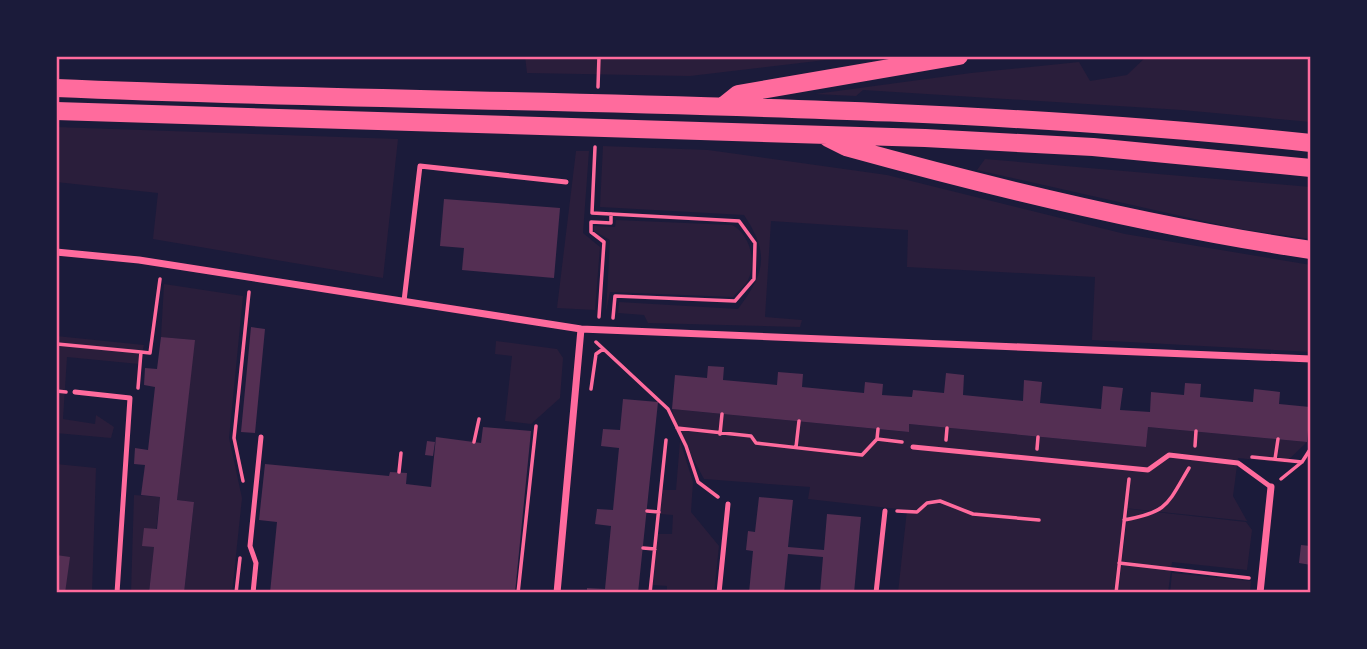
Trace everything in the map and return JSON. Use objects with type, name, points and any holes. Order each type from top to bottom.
[{"type":"highway","points":[[723,106],[738,94],[959,56]]},
{"type":"highway","points":[[56,88],[723,106],[1046,120],[1311,144]]},
{"type":"highway","points":[[56,111],[1027,142],[1311,168]]},
{"type":"highway","points":[[822,135],[846,147],[1032,195],[1230,238],[1311,250]]},
{"type":"street","points":[[56,251],[139,260],[581,329],[1311,359]]},
{"type":"street","points":[[557,593],[581,329]]},
{"type":"street","points":[[1260,593],[1271,487]]},
{"type":"lane","points":[[404,301],[420,166],[566,182]]},
{"type":"lane","points":[[75,393],[130,398],[117,593]]},
{"type":"lane","points":[[253,593],[256,563],[250,547],[261,437]]},
{"type":"lane","points":[[913,447],[1148,470],[1169,455],[1238,463],[1271,487]]},
{"type":"lane","points":[[719,593],[728,504]]},
{"type":"lane","points":[[876,593],[884,511]]},
{"type":"path","points":[[593,196],[592,213],[739,221],[755,243],[754,279],[734,301],[615,296],[612,331]]},
{"type":"path","points":[[598,330],[604,242],[591,232],[591,222],[611,223],[611,214]]},
{"type":"path","points":[[244,485],[234,438],[249,292]]},
{"type":"path","points":[[581,329],[668,409],[698,482],[728,504]]},
{"type":"path","points":[[56,358],[57,344],[141,352]]},
{"type":"path","points":[[720,434],[722,414]]},
{"type":"path","points":[[474,442],[479,419]]},
{"type":"path","points":[[677,428],[751,436],[756,443],[794,447],[799,421]]},
{"type":"path","points":[[520,593],[536,426]]},
{"type":"path","points":[[946,443],[947,428]]},
{"type":"path","points":[[877,439],[878,429]]},
{"type":"path","points":[[1194,452],[1196,431]]},
{"type":"path","points":[[1036,451],[1038,437]]},
{"type":"path","points":[[1275,459],[1278,439]]},
{"type":"path","points":[[650,593],[666,440]]},
{"type":"path","points":[[1271,487],[1302,462],[1311,448]]},
{"type":"path","points":[[399,472],[401,453]]},
{"type":"path","points":[[1116,593],[1131,468]]},
{"type":"path","points":[[884,511],[917,512],[927,503],[940,501],[974,514],[1039,520]]},
{"type":"path","points":[[647,511],[659,512]]},
{"type":"path","points":[[643,548],[655,549]]},
{"type":"path","points":[[236,593],[240,551]]},
{"type":"path","points":[[1119,563],[1262,579]]},
{"type":"shaded area","points":[[525,56],[859,56],[690,76],[527,73]]},
{"type":"shaded area","points":[[1147,56],[1311,56],[1311,122],[1182,110],[863,90],[856,96],[815,94],[1079,62],[1090,81],[1127,75]]},
{"type":"shaded area","points":[[56,127],[398,139],[383,278],[153,239],[158,193],[56,182]]},
{"type":"shaded area","points":[[603,146],[708,150],[887,175],[1125,234],[1311,265],[1311,352],[1092,340],[1095,277],[907,267],[908,230],[771,221],[765,317],[802,320],[800,327],[648,323],[644,315],[618,313],[619,302],[738,309],[759,274],[761,252],[744,215],[600,207]]},
{"type":"shaded area","points":[[576,151],[589,151],[583,233],[600,247],[595,310],[557,308]]},
{"type":"shaded area","points":[[985,159],[1311,187],[1311,239],[1234,228],[977,170]]},
{"type":"shaded area","points":[[616,220],[732,225],[743,235],[750,249],[751,273],[733,297],[610,292],[606,312],[610,240],[594,231],[594,226],[615,227]]},
{"type":"shaded area","points":[[164,284],[243,296],[229,438],[242,498],[232,593],[184,593],[194,502],[177,500],[194,340],[161,337]]},
{"type":"shaded area","points":[[56,336],[144,345],[139,364],[67,357],[63,419],[95,424],[96,415],[114,427],[111,438],[56,433]]},
{"type":"shaded area","points":[[496,341],[557,349],[563,358],[560,398],[531,424],[505,421],[512,356],[495,354]]},
{"type":"shaded area","points":[[672,409],[908,432],[909,424],[1146,447],[1148,427],[1307,442],[1285,463],[1238,458],[1233,496],[1247,521],[1124,508],[1114,593],[898,593],[907,510],[808,499],[810,487],[704,479],[677,428]]},
{"type":"shaded area","points":[[680,441],[693,482],[691,512],[719,546],[714,593],[667,593],[667,586],[653,585],[658,534],[672,534],[673,515],[660,514],[663,490],[676,490]]},
{"type":"shaded area","points":[[56,464],[96,468],[92,593],[56,593]]},
{"type":"shaded area","points":[[134,495],[160,497],[149,593],[131,593]]},
{"type":"shaded area","points":[[1128,509],[1246,522],[1252,530],[1247,570],[1172,562],[1168,593],[1118,593]]},
{"type":"shaded area","points":[[1172,573],[1251,581],[1250,593],[1170,593]]},
{"type":"building","points":[[444,199],[560,208],[554,278],[462,270],[464,248],[440,246]]},
{"type":"building","points":[[251,327],[265,329],[255,433],[241,432]]},
{"type":"building","points":[[161,337],[195,340],[177,500],[194,502],[184,593],[149,593],[154,547],[142,546],[144,528],[157,529],[160,497],[141,495],[145,465],[134,464],[135,448],[148,450],[155,387],[144,385],[145,368],[157,369]]},
{"type":"building","points":[[708,366],[724,367],[723,380],[777,385],[778,372],[803,374],[802,387],[864,393],[865,382],[883,384],[882,395],[912,397],[913,390],[944,393],[946,373],[964,375],[963,395],[1023,401],[1024,380],[1042,382],[1040,403],[1101,409],[1103,386],[1123,388],[1120,410],[1150,412],[1151,392],[1184,395],[1185,383],[1201,384],[1200,397],[1253,402],[1254,389],[1280,392],[1279,404],[1310,407],[1307,442],[1148,427],[1146,447],[909,424],[909,432],[672,409],[675,375],[707,378]]},
{"type":"building","points":[[623,399],[658,402],[638,593],[587,593],[587,588],[605,589],[611,526],[595,524],[597,509],[613,510],[619,448],[601,446],[603,429],[620,430]]},
{"type":"building","points":[[483,427],[531,431],[515,593],[270,593],[277,522],[259,520],[265,464],[389,476],[390,472],[407,473],[406,484],[431,487],[436,437],[481,443]]},
{"type":"building","points":[[427,441],[435,442],[433,456],[425,455]]},
{"type":"building","points":[[759,497],[793,500],[788,547],[824,550],[827,514],[861,517],[854,593],[820,593],[823,557],[788,554],[784,593],[749,593],[753,551],[746,550],[748,531],[755,532]]},
{"type":"building","points":[[1301,545],[1311,546],[1311,565],[1299,563]]},
{"type":"building","points":[[56,555],[70,557],[65,593],[56,593]]}]
